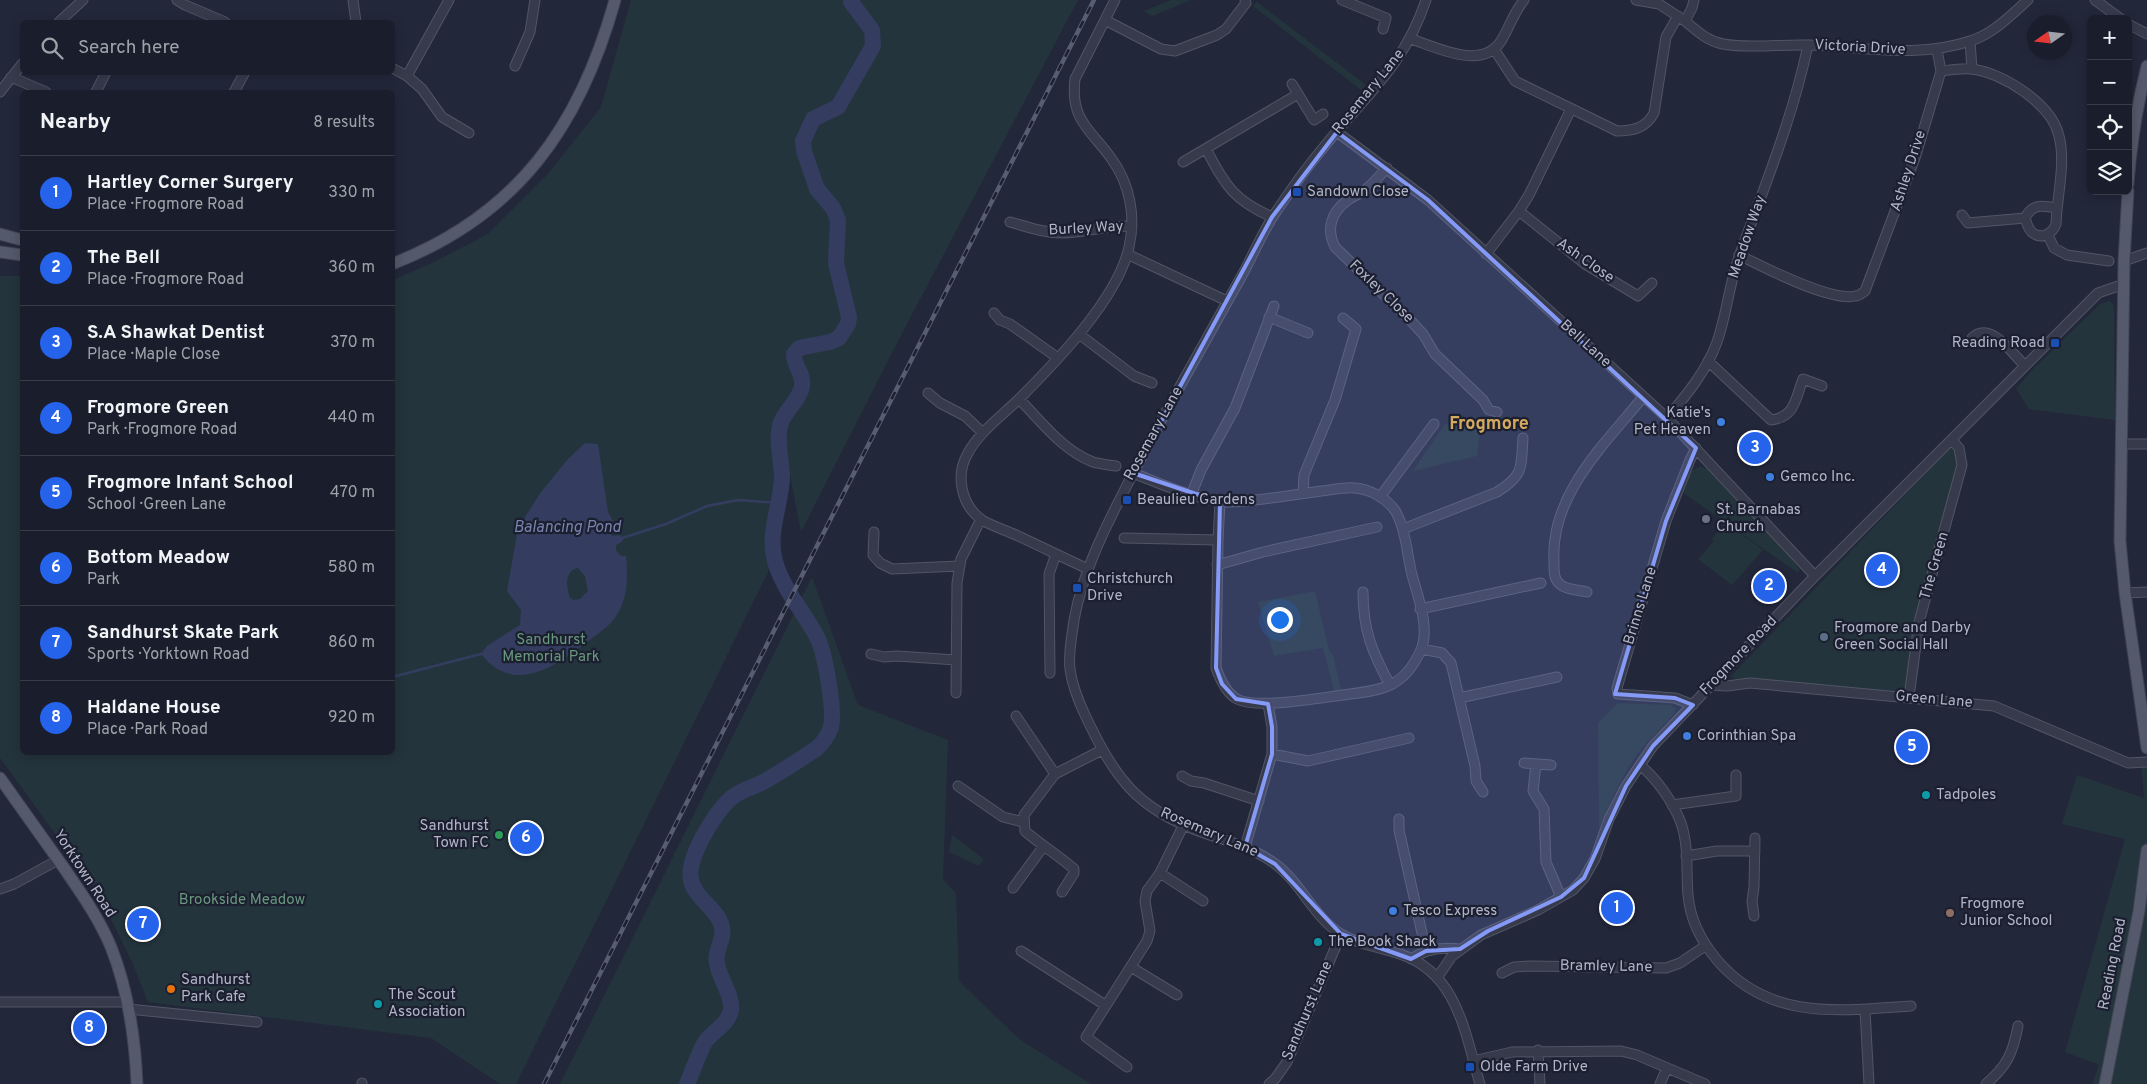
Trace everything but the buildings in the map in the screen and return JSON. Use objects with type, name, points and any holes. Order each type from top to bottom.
[{"type":"main road","points":[[395,263],[436,244],[481,215],[507,194],[543,154],[569,118],[582,93],[600,48],[615,0]]},
{"type":"main road","points":[[2130,150],[2143,97],[2147,66]]},
{"type":"main road","points":[[2128,195],[2124,261],[2120,541],[2124,593],[2147,748]]},
{"type":"main road","points":[[0,234],[20,239]]},
{"type":"main road","points":[[0,252],[20,255]]},
{"type":"main road","name":"Yorktown Road","points":[[0,778],[58,860],[104,932],[122,978],[128,1005],[138,1084]]},
{"type":"main road","name":"Reading Road","points":[[2105,1084],[2138,911],[2147,850]]},
{"type":"street","points":[[61,20],[82,0]]},
{"type":"street","points":[[177,0],[185,6],[220,20]]},
{"type":"street","points":[[354,0],[356,20]]},
{"type":"street","points":[[407,76],[449,0]]},
{"type":"street","points":[[515,66],[530,32],[534,0]]},
{"type":"street","points":[[1088,569],[982,519],[965,501],[960,476],[967,453],[983,433],[1019,399],[1079,334],[1108,292],[1127,254],[1132,226],[1132,204],[1123,178],[1112,158],[1083,125],[1074,102],[1075,79],[1115,0]]},
{"type":"street","points":[[1105,20],[1161,49],[1175,51],[1217,35],[1226,29],[1246,3],[1245,0]]},
{"type":"street","points":[[1342,0],[1386,18],[1383,29]]},
{"type":"street","name":"Rosemary Lane","points":[[1426,0],[1411,39],[1389,73],[1320,152],[1272,217],[1133,472],[1101,536],[1088,569],[1076,609],[1070,642],[1070,666],[1074,691],[1102,750],[1126,786],[1142,801],[1183,826],[1245,847],[1275,864],[1294,881],[1326,921],[1341,934],[1411,959],[1437,978],[1448,989],[1458,1009],[1480,1084]]},
{"type":"street","points":[[1411,39],[1465,56],[1479,55],[1494,49],[1500,42],[1524,0]]},
{"type":"street","name":"Victoria Drive","points":[[1636,0],[1659,4],[1701,35],[1723,44],[1808,45],[1911,51],[1937,50],[1970,41],[1990,32],[2028,0]]},
{"type":"street","points":[[1494,49],[1515,81],[1617,131],[1628,131],[1640,128],[1650,120],[1654,113],[1666,37],[1692,8],[1694,0]]},
{"type":"street","points":[[2095,0],[2116,15]]},
{"type":"street","points":[[2132,27],[2147,34]]},
{"type":"street","points":[[1970,41],[1972,69]]},
{"type":"street","name":"Meadow Way","points":[[1667,418],[1682,400],[1708,361],[1717,343],[1739,255],[1785,130],[1801,77],[1808,45]]},
{"type":"street","name":"Ashley Drive","points":[[1739,255],[1812,288],[1847,297],[1857,296],[1865,291],[1916,155],[1941,71],[1937,50]]},
{"type":"street","points":[[0,92],[20,66]]},
{"type":"street","points":[[1941,71],[1972,69],[2004,79],[2028,95],[2049,114],[2059,135],[2061,160],[2055,227],[2044,236],[2034,234],[2025,218],[2029,210],[2035,206],[2056,208]]},
{"type":"street","points":[[395,70],[407,76],[422,89],[442,118],[469,133]]},
{"type":"street","points":[[97,90],[104,75]]},
{"type":"street","points":[[235,90],[243,75]]},
{"type":"street","points":[[11,77],[41,90]]},
{"type":"street","points":[[1292,84],[1314,120],[1323,114]]},
{"type":"street","points":[[1183,162],[1298,94]]},
{"type":"street","points":[[1486,254],[1519,211],[1571,109]]},
{"type":"street","name":"Bell Lane","points":[[1337,132],[1428,200],[1667,418],[1815,576]]},
{"type":"street","points":[[1206,149],[1226,186],[1239,200],[1272,217]]},
{"type":"street","name":"Foxley Close","points":[[1387,168],[1365,190],[1338,208],[1331,223],[1330,237],[1335,247],[1423,334],[1435,354],[1483,400],[1489,410],[1497,412]]},
{"type":"street","name":"Ash Close","points":[[1519,211],[1585,264],[1638,296],[1652,283]]},
{"type":"street","points":[[1962,215],[1968,223],[2025,218]]},
{"type":"street","name":"Burley Way","points":[[1010,222],[1043,232],[1064,233],[1118,225],[1132,226]]},
{"type":"street","points":[[2048,234],[2054,248],[2067,255],[2110,261]]},
{"type":"street","points":[[2124,261],[2147,253]]},
{"type":"street","points":[[1127,254],[1227,301]]},
{"type":"street","name":"Frogmore Road","points":[[1437,978],[1452,956],[1460,949],[1488,931],[1561,898],[1584,878],[1595,859],[1609,820],[1626,786],[1653,746],[1815,576],[2098,293],[2124,284]]},
{"type":"street","points":[[1192,494],[1201,470],[1235,408],[1274,306]]},
{"type":"street","points":[[994,313],[1000,320],[1010,324],[1058,358]]},
{"type":"street","points":[[1269,317],[1308,333]]},
{"type":"street","points":[[1303,493],[1304,476],[1335,400],[1356,329],[1343,318]]},
{"type":"street","points":[[1972,338],[1984,331],[1992,334],[2025,366]]},
{"type":"street","points":[[1079,334],[1134,376],[1152,383]]},
{"type":"street","points":[[1708,361],[1771,420],[1782,418],[1790,412],[1803,379],[1822,386]]},
{"type":"street","points":[[928,393],[940,403],[965,416],[983,433]]},
{"type":"street","points":[[1587,592],[1566,588],[1560,585],[1555,577],[1553,552],[1556,530],[1564,505],[1578,480],[1643,397]]},
{"type":"street","points":[[1019,399],[1070,449],[1093,461],[1116,466]]},
{"type":"street","points":[[1380,497],[1434,424]]},
{"type":"street","points":[[1403,529],[1497,492],[1510,484],[1518,477],[1523,438]]},
{"type":"street","name":"The Green","points":[[1909,697],[1919,622],[1962,465],[1959,448],[1952,440]]},
{"type":"street","points":[[2121,444],[2147,444]]},
{"type":"street","name":"Brinns Lane","points":[[1693,706],[1675,698],[1618,694],[1617,688],[1666,521],[1696,448]]},
{"type":"street","points":[[1133,472],[1192,494],[1220,502],[1355,488],[1367,490],[1380,497],[1395,511],[1403,529],[1423,628],[1422,649],[1414,665],[1403,678],[1390,685],[1371,691],[1268,704],[1251,703],[1236,699],[1222,684],[1216,668],[1220,502]]},
{"type":"street","points":[[956,693],[957,583],[959,566],[982,519]]},
{"type":"street","points":[[1217,565],[1263,552],[1377,527]]},
{"type":"street","points":[[874,532],[874,554],[880,563],[892,569],[959,566]]},
{"type":"street","points":[[1124,538],[1218,540]]},
{"type":"street","points":[[1050,673],[1049,574],[1056,554]]},
{"type":"street","points":[[1420,609],[1542,583]]},
{"type":"street","points":[[1363,592],[1363,612],[1374,654],[1390,685]]},
{"type":"street","points":[[2124,593],[2147,592]]},
{"type":"street","points":[[1422,649],[1442,653],[1451,663],[1475,766],[1476,781],[1483,792]]},
{"type":"street","points":[[871,654],[884,657],[897,656],[956,660]]},
{"type":"street","points":[[1459,698],[1557,677]]},
{"type":"street","name":"Green Lane","points":[[1711,684],[1727,686],[1750,683],[1994,706],[2128,763],[2147,762]]},
{"type":"street","points":[[1245,847],[1272,754],[1272,727],[1268,704]]},
{"type":"street","points":[[1016,716],[1055,774]]},
{"type":"street","points":[[1272,754],[1308,761],[1408,738]]},
{"type":"street","points":[[1062,892],[1074,873],[1074,869],[1051,850],[1043,847],[1025,831],[1024,815],[1055,774],[1102,750]]},
{"type":"street","points":[[1524,763],[1551,765]]},
{"type":"street","points":[[1536,764],[1533,791],[1544,809],[1546,862],[1561,898]]},
{"type":"street","points":[[1640,765],[1651,775],[1672,805],[1681,824],[1686,856],[1688,897],[1694,921],[1705,946],[1730,974],[1754,992],[1785,1005],[1824,1011],[1911,1006]]},
{"type":"street","points":[[1672,805],[1736,796],[1736,775]]},
{"type":"street","points":[[1182,776],[1191,781],[1259,801]]},
{"type":"street","points":[[958,786],[1003,817],[1023,822]]},
{"type":"street","points":[[1399,819],[1399,830],[1426,951]]},
{"type":"street","points":[[1127,1067],[1086,1037],[1147,941],[1150,931],[1145,902],[1147,891],[1160,873],[1183,826]]},
{"type":"street","points":[[1754,916],[1752,901],[1755,838]]},
{"type":"street","points":[[1013,888],[1043,847]]},
{"type":"street","points":[[1686,856],[1718,851],[1755,852]]},
{"type":"street","points":[[0,889],[14,884],[58,860]]},
{"type":"street","points":[[1160,873],[1203,902]]},
{"type":"street","name":"Sandhurst Lane","points":[[1269,1084],[1275,1080],[1287,1062],[1341,934]]},
{"type":"street","name":"Bramley Lane","points":[[1502,973],[1514,968],[1530,966],[1666,968],[1680,963],[1705,946]]},
{"type":"street","points":[[1411,959],[1426,951],[1460,949]]},
{"type":"street","points":[[1021,951],[1105,1005]]},
{"type":"street","points":[[1131,967],[1177,995]]},
{"type":"street","points":[[0,1002],[128,1005],[256,1022]]},
{"type":"street","points":[[1865,1010],[1869,1084]]},
{"type":"street","points":[[1986,1084],[2000,1072],[2013,1050],[2018,1026]]},
{"type":"street","points":[[1473,1060],[1512,1052],[1538,1050],[1621,1051],[1637,1055],[1705,1084]]},
{"type":"street","points":[[1538,1050],[1540,1084]]},
{"type":"street","points":[[1660,1084],[1667,1068]]},
{"type":"highlighted area","points":[[1337,132],[1428,200],[1696,448],[1666,521],[1615,694],[1675,698],[1693,705],[1653,746],[1626,786],[1584,878],[1561,897],[1488,931],[1460,949],[1426,951],[1411,959],[1341,934],[1275,864],[1245,847],[1272,754],[1272,727],[1268,704],[1236,699],[1222,684],[1216,668],[1220,502],[1133,473],[1272,217]]},
{"type":"green space","points":[[631,0],[1078,0],[898,341],[801,532],[790,475],[769,542],[776,556],[516,1084],[500,1084],[431,1038],[148,1002],[132,962],[97,891],[0,758],[0,276],[20,276],[20,755],[395,755],[395,279],[432,263],[488,234],[546,176],[601,107]]},
{"type":"green space","points":[[1171,0],[1191,0],[1152,16],[1144,11]]},
{"type":"green space","points":[[1257,2],[1366,85],[1361,90],[1253,6]]},
{"type":"green space","points":[[2109,301],[2113,304],[2114,309],[2115,420],[2029,409],[2016,389],[2032,370],[2100,304]]},
{"type":"green space","points":[[1445,424],[1481,427],[1477,456],[1413,471]]},
{"type":"green space","points":[[1952,446],[1957,457],[1958,476],[1914,622],[1905,692],[1734,679],[1731,676]]},
{"type":"green space","points":[[1700,466],[1707,469],[1782,546],[1800,570],[1798,573],[1682,492],[1690,472]]},
{"type":"green space","points":[[1725,522],[1763,550],[1732,585],[1698,559],[1714,541],[1712,539]]},
{"type":"green space","points":[[812,577],[858,705],[948,740],[943,879],[956,893],[959,981],[1019,1039],[1091,1084],[560,1084]]},
{"type":"green space","points":[[1315,591],[1329,650],[1333,655],[1342,693],[1335,694],[1323,648],[1274,656],[1258,602]]},
{"type":"green space","points":[[1618,703],[1671,705],[1676,709],[1674,714],[1643,747],[1627,770],[1599,829],[1598,723]]},
{"type":"green space","points":[[2147,755],[2147,1084],[2092,1084],[2099,1065],[2065,1052],[2125,839],[2062,824],[2077,775],[2144,798],[2141,757]]},
{"type":"green space","points":[[952,835],[984,859],[979,866],[949,852]]},
{"type":"water","name":"Balancing Pond","points":[[585,443],[598,444],[608,512],[613,521],[608,528],[612,536],[621,535],[623,541],[616,545],[616,550],[621,556],[626,556],[627,578],[624,600],[615,618],[607,626],[559,662],[546,669],[532,673],[519,675],[506,673],[493,666],[481,654],[487,646],[520,625],[521,610],[507,591],[518,528],[541,492],[568,459]],"holes":[[[578,568],[585,576],[588,591],[580,599],[574,600],[570,598],[567,584],[570,572]]]},
{"type":"waterway","points":[[687,1084],[705,1042],[724,1024],[731,1010],[730,998],[718,969],[716,958],[723,932],[722,927],[716,915],[693,887],[691,880],[693,860],[697,848],[717,814],[731,798],[772,777],[816,749],[825,739],[831,727],[832,708],[826,668],[820,645],[778,571],[773,551],[773,530],[782,478],[779,445],[780,425],[801,391],[802,386],[794,354],[799,348],[830,342],[839,338],[848,324],[849,317],[836,263],[838,220],[833,208],[817,189],[804,151],[803,141],[813,119],[838,107],[873,46],[872,30],[851,2],[852,0]]},
{"type":"waterway","points":[[619,539],[666,524],[707,506],[738,500],[779,503]]},
{"type":"waterway","points":[[395,676],[481,654]]},
{"type":"railway","points":[[544,1084],[1094,0]]},
{"type":"place","name":"Sandown Close","points":[[1297,192]]},
{"type":"place","name":"Reading Road","points":[[2055,343]]},
{"type":"place","name":"Katie's Pet Heaven","points":[[1721,422]]},
{"type":"place","name":"S.A Shawkat Dentist","points":[[1755,448]]},
{"type":"place","name":"Gemco Inc.","points":[[1770,477]]},
{"type":"place","name":"Beaulieu Gardens","points":[[1127,500]]},
{"type":"place","name":"St. Barnabas Church","points":[[1706,519]]},
{"type":"place","name":"Frogmore Green","points":[[1882,570]]},
{"type":"place","name":"The Bell","points":[[1769,586]]},
{"type":"place","name":"Christchurch Drive","points":[[1077,588]]},
{"type":"place","name":"Frogmore and Darby Green Social Hall","points":[[1824,637]]},
{"type":"place","name":"Corinthian Spa","points":[[1687,736]]},
{"type":"place","name":"Frogmore Infant School","points":[[1912,747]]},
{"type":"place","name":"Tadpoles","points":[[1926,795]]},
{"type":"place","name":"Sandhurst Town FC","points":[[499,835]]},
{"type":"place","name":"Bottom Meadow","points":[[526,838]]},
{"type":"place","name":"Hartley Corner Surgery","points":[[1617,908]]},
{"type":"place","name":"Tesco Express","points":[[1393,911]]},
{"type":"place","name":"Frogmore Junior School","points":[[1950,913]]},
{"type":"place","name":"Sandhurst Skate Park","points":[[143,924]]},
{"type":"place","name":"The Book Shack","points":[[1318,942]]},
{"type":"place","name":"Sandhurst Park Cafe","points":[[171,989]]},
{"type":"place","name":"The Scout Association","points":[[378,1004]]},
{"type":"place","name":"Haldane House","points":[[89,1028]]},
{"type":"place","name":"Olde Farm Drive","points":[[1470,1067]]},
{"type":"district","name":"Frogmore","points":[[1489,424]]},
{"type":"park label","name":"Sandhurst Memorial Park","points":[[551,648]]},
{"type":"park label","name":"Brookside Meadow","points":[[242,900]]}]
